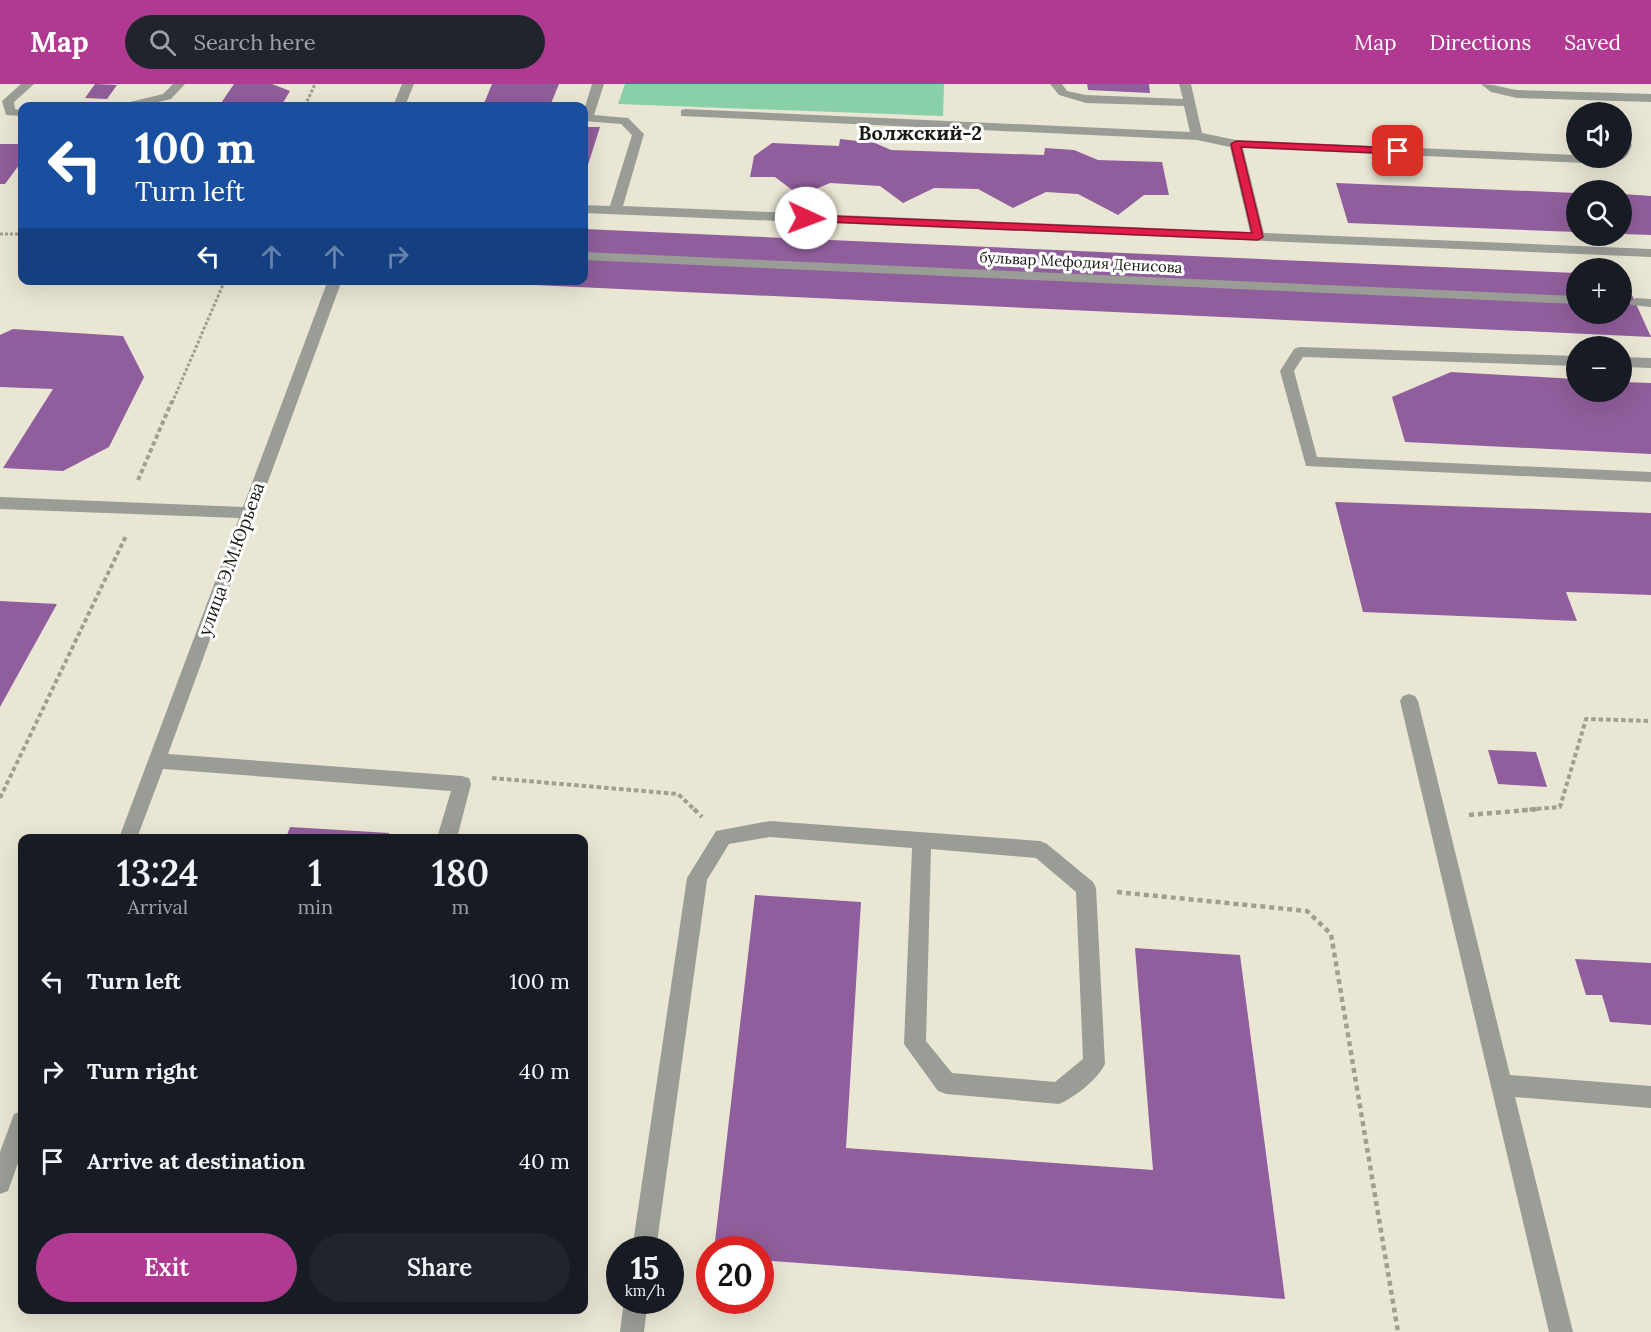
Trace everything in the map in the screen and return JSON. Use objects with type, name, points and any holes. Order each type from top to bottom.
[{"type":"street","points":[[18,113],[10,112],[8,100],[28,84]]},
{"type":"street","points":[[145,102],[167,96],[179,84]]},
{"type":"street","points":[[401,102],[408,84]]},
{"type":"street","points":[[588,115],[598,84]]},
{"type":"street","points":[[1056,84],[1063,93],[1086,99],[1188,103]]},
{"type":"street","points":[[1185,84],[1197,136]]},
{"type":"street","points":[[1487,84],[1495,90],[1517,94],[1651,98]]},
{"type":"street","points":[[1600,96],[1603,102]]},
{"type":"street","points":[[685,113],[1197,136],[1236,144],[1566,158]]},
{"type":"street","points":[[588,118],[624,122],[638,134],[615,210]]},
{"type":"street","points":[[1236,144],[1258,237]]},
{"type":"street","points":[[588,209],[1651,253]]},
{"type":"street","name":"бульвар Мефодия Денисова","points":[[588,256],[1566,300]]},
{"type":"street","name":"улица Э.М.Юрьева","points":[[130,834],[333,285]]},
{"type":"street","points":[[1636,302],[1651,303]]},
{"type":"street","points":[[1566,361],[1299,352],[1287,371],[1311,462],[1651,477]]},
{"type":"street","points":[[1632,362],[1651,363]]},
{"type":"street","points":[[0,503],[248,513]]},
{"type":"street","points":[[1409,701],[1561,1332]]},
{"type":"street","points":[[157,761],[462,784],[448,834]]},
{"type":"street","points":[[646,1236],[697,878],[723,837],[770,828],[922,840],[1040,850],[1086,888],[1094,1064],[1059,1093],[946,1083],[915,1044],[922,840]]},
{"type":"street","points":[[1502,1085],[1651,1098]]},
{"type":"street","points":[[0,1183],[18,1133]]},
{"type":"street","points":[[632,1332],[634,1314]]},
{"type":"path","points":[[307,102],[315,84]]},
{"type":"path","points":[[0,234],[18,234]]},
{"type":"path","points":[[0,798],[132,526],[134,490],[223,285]]},
{"type":"path","points":[[1438,818],[1560,807],[1586,719],[1651,721]]},
{"type":"path","points":[[462,784],[490,777],[678,794],[723,837]]},
{"type":"path","points":[[1086,888],[1307,911],[1330,934],[1398,1332]]},
{"type":"green space","points":[[625,84],[944,84],[943,116],[618,104]]},
{"type":"building","points":[[95,84],[117,85],[107,99],[85,98]]},
{"type":"building","points":[[234,84],[272,84],[290,91],[283,102],[222,102]]},
{"type":"building","points":[[492,84],[559,84],[552,102],[485,102]]},
{"type":"building","points":[[1087,84],[1149,84],[1150,93],[1088,90]]},
{"type":"building","points":[[588,127],[600,127],[588,165]]},
{"type":"building","points":[[840,139],[875,143],[891,150],[1044,155],[1045,148],[1074,150],[1098,160],[1162,162],[1169,195],[1144,195],[1118,215],[1078,194],[1046,192],[1013,208],[978,189],[934,188],[903,203],[880,186],[830,183],[800,196],[775,177],[750,177],[754,156],[772,143],[839,146]]},
{"type":"building","points":[[0,144],[18,144],[18,166],[5,184],[0,184]]},
{"type":"building","points":[[1336,183],[1566,193],[1566,232],[1348,223]]},
{"type":"building","points":[[1632,195],[1651,196],[1651,235],[1632,234]]},
{"type":"building","points":[[588,229],[1566,273],[1566,324],[1632,324],[1632,295],[1651,337],[534,285],[588,285]]},
{"type":"building","points":[[13,329],[123,336],[144,377],[109,447],[63,471],[3,468],[53,389],[0,387],[0,335]]},
{"type":"building","points":[[1451,372],[1566,378],[1566,402],[1632,402],[1632,382],[1651,383],[1651,454],[1405,442],[1392,397]]},
{"type":"building","points":[[1335,502],[1651,513],[1651,595],[1566,592],[1577,621],[1363,612]]},
{"type":"building","points":[[0,601],[57,604],[0,707]]},
{"type":"building","points":[[1488,750],[1536,752],[1547,787],[1498,784]]},
{"type":"building","points":[[290,827],[389,833],[389,834],[287,834]]},
{"type":"building","points":[[755,895],[861,902],[846,1148],[1153,1170],[1135,948],[1240,955],[1285,1299],[774,1261],[774,1236],[716,1236]]},
{"type":"building","points":[[1575,959],[1651,963],[1651,1025],[1610,1022],[1602,995],[1586,995]]},
{"type":"district","name":"Волжский-2","points":[[920,132]]},
{"type":"route","points":[[806,218],[1258,237],[1236,144],[1398,151]]}]
